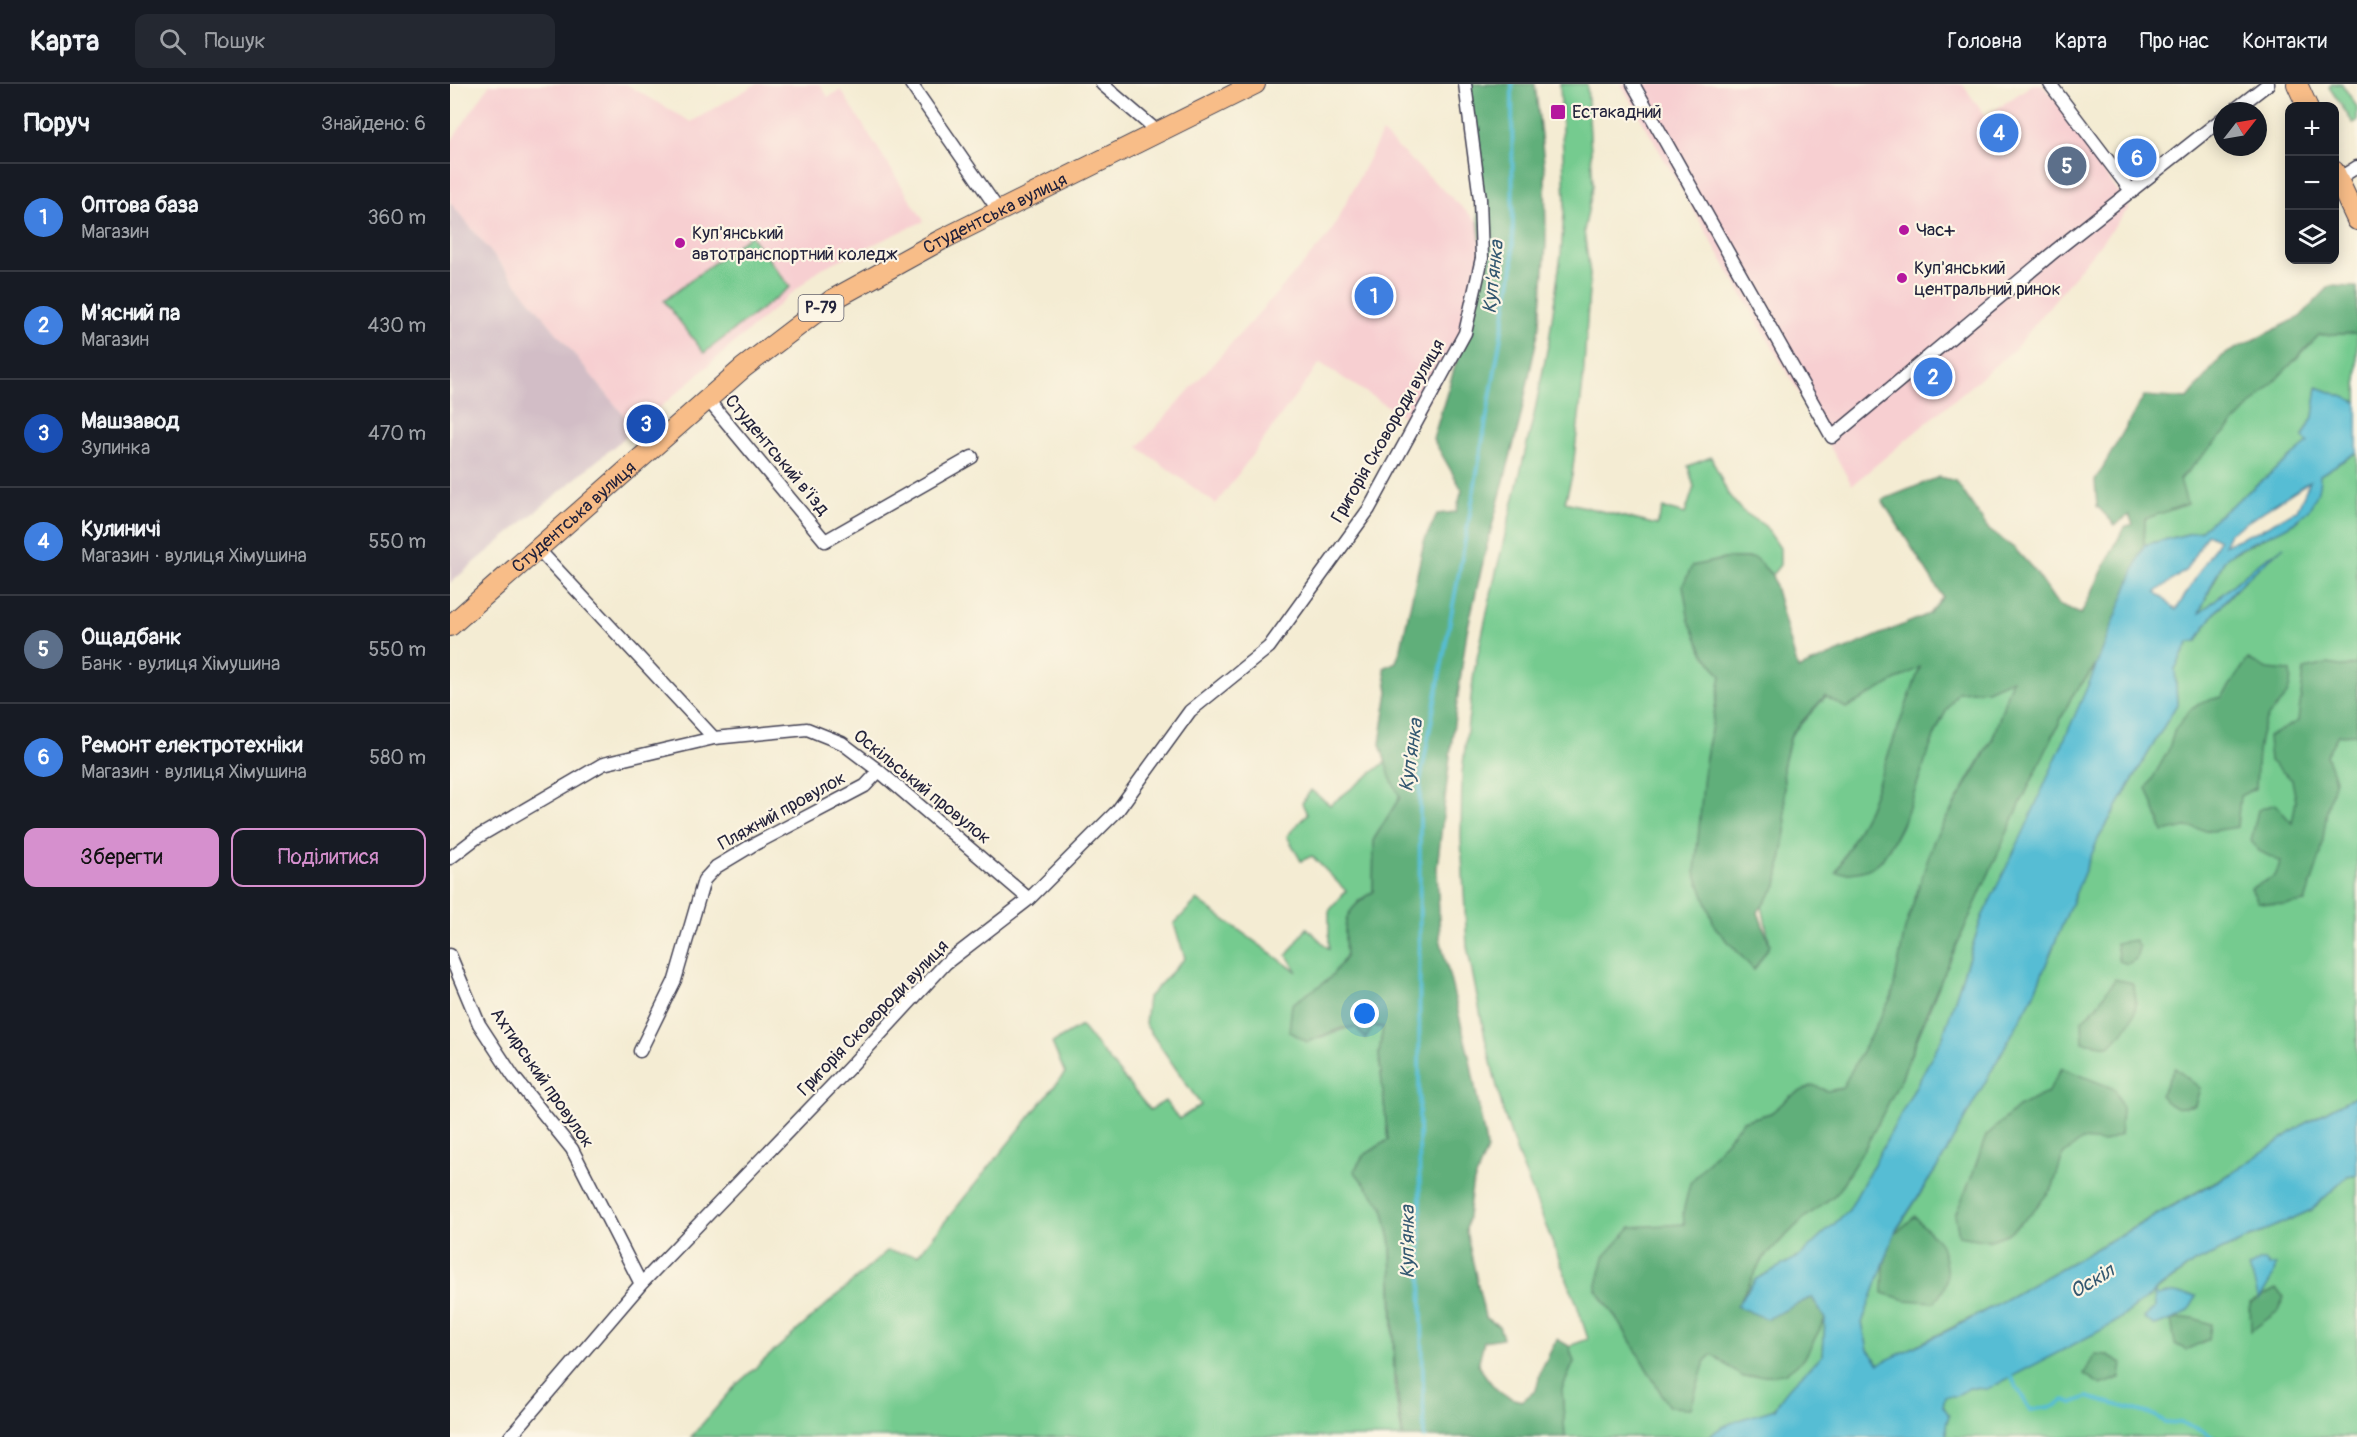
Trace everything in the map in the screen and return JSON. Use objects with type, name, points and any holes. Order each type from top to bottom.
[{"type":"main road","name":"Студентська вулиця","points":[[450,626],[743,368],[832,300],[999,211],[1255,84]]},
{"type":"main road","points":[[2297,84],[2305,102]]},
{"type":"main road","points":[[2339,181],[2357,220]]},
{"type":"street","points":[[911,84],[999,211]]},
{"type":"street","points":[[1101,84],[1158,132]]},
{"type":"street","name":"Григорія Сковороди вулиця","points":[[510,1437],[641,1284],[848,1070],[946,963],[1029,899],[1118,810],[1190,711],[1269,647],[1369,509],[1465,333],[1482,258],[1480,199],[1464,84]]},
{"type":"street","points":[[1633,84],[1832,437],[2055,250],[2213,126]]},
{"type":"street","points":[[2245,102],[2268,84]]},
{"type":"street","points":[[2055,86],[2132,192]]},
{"type":"street","points":[[2339,174],[2357,167]]},
{"type":"street","name":"Студентський в'їзд","points":[[708,400],[825,541],[972,457]]},
{"type":"street","points":[[538,550],[714,738]]},
{"type":"street","name":"Оскільський провулок","points":[[450,858],[476,838],[603,764],[714,738],[807,729],[842,743],[879,771],[1029,899]]},
{"type":"street","name":"Пляжний провулок","points":[[640,1051],[675,980],[704,880],[716,867],[751,846],[865,786],[879,771]]},
{"type":"street","name":"Ахтирський провулок","points":[[450,955],[479,1024],[513,1076],[572,1149],[641,1284]]},
{"type":"shaded area","name":"Куп'янський автотранспортний коледж","points":[[490,84],[626,84],[691,122],[756,84],[820,84],[828,97],[841,90],[924,221],[820,269],[635,429],[450,202],[450,143]]},
{"type":"shaded area","name":"Куп'янський центральний ринок","points":[[1621,84],[1962,84],[1986,116],[2033,84],[2042,84],[2058,103],[2129,208],[2015,349],[1852,485]]},
{"type":"shaded area","points":[[1382,133],[1480,224],[1482,258],[1465,333],[1415,424],[1320,363],[1216,504],[1138,447],[1330,234]]},
{"type":"shaded area","points":[[450,202],[635,429],[450,583]]},
{"type":"green space","points":[[1465,84],[1535,84],[1545,171],[1546,244],[1540,323],[1520,420],[1467,631],[1437,868],[1440,938],[1470,1060],[1487,1150],[1472,1187],[1466,1231],[1485,1317],[1499,1326],[1503,1338],[1484,1341],[1478,1365],[1491,1384],[1501,1393],[1522,1401],[1536,1390],[1541,1370],[1557,1339],[1569,1346],[1574,1362],[1562,1389],[1565,1437],[1403,1437],[1395,1376],[1391,1244],[1383,1207],[1354,1171],[1363,1156],[1388,1140],[1379,1054],[1383,1027],[1374,1026],[1365,1039],[1357,1028],[1342,1028],[1307,1042],[1289,1031],[1292,1004],[1328,980],[1346,957],[1345,926],[1347,919],[1355,906],[1373,892],[1374,839],[1400,797],[1390,777],[1380,744],[1388,691],[1384,668],[1396,662],[1401,648],[1424,542],[1437,514],[1456,512],[1462,490],[1433,439],[1465,333],[1482,258]]},
{"type":"green space","points":[[1560,84],[1587,84],[1593,186],[1584,231],[1590,274],[1583,382],[1572,476],[1565,502],[1657,525],[1663,508],[1685,514],[1694,487],[1688,466],[1711,457],[1728,494],[1741,510],[1765,526],[1780,548],[1780,565],[1772,575],[1752,558],[1729,558],[1692,566],[1688,611],[1703,652],[1721,676],[1705,763],[1755,969],[1770,945],[1762,906],[1777,885],[1786,831],[1783,767],[1791,735],[1826,696],[1846,708],[1921,666],[1869,808],[1836,872],[1882,860],[1902,825],[1934,738],[1958,692],[1987,690],[2013,678],[1993,737],[1934,840],[1899,983],[1842,1089],[1791,1096],[1771,1113],[1743,1121],[1684,1224],[1596,1290],[1621,1325],[1705,1359],[1712,1354],[1743,1377],[1804,1359],[1825,1319],[1823,1355],[1788,1390],[1773,1410],[1713,1433],[1710,1437],[1565,1437],[1562,1389],[1574,1362],[1569,1346],[1588,1339],[1503,1111],[1486,1042],[1467,946],[1461,838],[1462,773],[1474,672],[1534,415],[1549,340],[1561,254],[1565,201]]},
{"type":"green space","points":[[2332,84],[2342,84],[2357,107],[2357,121],[2353,123],[2329,87]]},
{"type":"green space","points":[[750,235],[790,287],[704,353],[664,301]]},
{"type":"green space","points":[[2330,286],[2357,287],[2357,333],[2319,335],[2180,479],[2187,504],[2145,519],[2144,545],[2108,650],[2072,696],[2015,815],[1926,1014],[1901,1079],[1866,1146],[1836,1194],[1803,1219],[1763,1258],[1737,1306],[1769,1318],[1812,1297],[1825,1319],[1804,1359],[1784,1374],[1743,1377],[1712,1354],[1705,1361],[1691,1408],[1669,1407],[1621,1325],[1596,1289],[1604,1257],[1631,1227],[1684,1224],[1683,1212],[1690,1183],[1743,1121],[1771,1113],[1791,1096],[1813,1085],[1827,1091],[1842,1088],[1892,996],[1905,929],[1934,840],[1992,741],[2012,679],[1987,690],[1958,692],[1938,727],[1903,821],[1887,852],[1878,863],[1861,871],[1836,873],[1869,808],[1920,667],[1846,708],[1825,696],[1791,734],[1783,767],[1786,831],[1777,885],[1758,912],[1770,945],[1754,970],[1715,927],[1695,872],[1705,763],[1721,676],[1703,652],[1689,621],[1683,585],[1692,566],[1729,558],[1755,558],[1772,575],[1798,669],[1929,614],[1943,597],[1882,500],[1939,477],[1956,481],[1989,530],[2014,548],[2034,570],[2058,605],[2081,614],[2124,527],[2133,524],[2129,515],[2115,525],[2097,506],[2095,481],[2144,396],[2187,399],[2223,355],[2300,317]]},
{"type":"green space","points":[[2357,333],[2357,402],[2317,387],[2313,417],[2303,436],[2308,443],[2200,531],[2144,545],[2145,519],[2262,389],[2319,335]]},
{"type":"green space","points":[[2357,452],[2357,1095],[2304,1124],[2236,1170],[1988,1309],[1879,1365],[1868,1350],[1862,1323],[1893,1236],[1940,1163],[2032,998],[2098,839],[2177,704],[2175,669],[2189,642],[2197,641],[2222,605],[2243,582],[2276,553],[2257,564],[2198,615],[2226,557],[2299,520],[2320,475]]},
{"type":"green space","points":[[2357,658],[2357,734],[2338,735],[2326,755],[2335,779],[2327,810],[2321,854],[2305,902],[2284,905],[2258,902],[2251,888],[2275,876],[2281,862],[2259,851],[2251,841],[2258,810],[2275,804],[2292,823],[2296,801],[2292,780],[2270,761],[2268,737],[2298,721],[2304,669],[2328,664],[2345,667],[2356,664]]},
{"type":"green space","points":[[2248,659],[2267,669],[2290,671],[2291,682],[2285,697],[2270,713],[2263,727],[2258,750],[2256,788],[2240,796],[2237,827],[2212,831],[2186,827],[2163,832],[2147,788],[2168,751],[2175,729],[2190,710],[2204,701],[2222,697]]},
{"type":"green space","points":[[2096,666],[2052,778],[1982,917],[1943,1036],[1849,1210],[1800,1256],[1756,1279],[1736,1306],[1763,1258],[1803,1219],[1836,1194],[1866,1146],[1901,1079],[1943,976],[2015,815],[2072,696]]},
{"type":"green space","points":[[1386,762],[1400,797],[1374,839],[1373,892],[1358,901],[1348,947],[1339,968],[1322,984],[1307,1042],[1347,1028],[1383,1027],[1379,1054],[1388,1140],[1363,1156],[1354,1171],[1383,1207],[1391,1244],[1394,1383],[1402,1437],[691,1437],[736,1385],[887,1251],[918,1255],[1065,1073],[1052,1043],[1081,1026],[1150,1110],[1165,1101],[1179,1119],[1201,1105],[1145,1024],[1148,997],[1185,958],[1174,924],[1197,900],[1297,972],[1287,955],[1307,928],[1329,949],[1329,911],[1346,891],[1312,856],[1301,861],[1287,836],[1307,814],[1302,803],[1311,790],[1330,805]]},
{"type":"green space","points":[[2135,940],[2139,947],[2136,959],[2128,964],[2119,961],[2116,943]]},
{"type":"green space","points":[[2115,979],[2132,983],[2136,1002],[2132,1018],[2109,1046],[2083,1042],[2082,1020],[2096,1007]]},
{"type":"green space","points":[[2062,1068],[2115,1089],[2122,1108],[2120,1135],[2103,1142],[2082,1140],[2063,1155],[2053,1187],[2029,1216],[2007,1234],[1988,1241],[1959,1236],[1955,1215],[1986,1136],[2018,1107],[2047,1093]]},
{"type":"green space","points":[[2175,1068],[2200,1088],[2195,1105],[2175,1107],[2160,1095]]},
{"type":"green space","points":[[2357,1175],[2357,1437],[1946,1437],[1949,1415],[1943,1406],[1945,1396],[2111,1325],[2194,1263],[2311,1210],[2347,1177]]},
{"type":"green space","points":[[1915,1216],[1938,1241],[1943,1253],[1946,1281],[1935,1302],[1905,1300],[1883,1293],[1884,1265],[1893,1236]]},
{"type":"green space","points":[[2276,1289],[2284,1297],[2278,1311],[2251,1331],[2250,1303]]},
{"type":"green space","points":[[2193,1318],[2211,1324],[2209,1339],[2186,1350],[2175,1344],[2171,1320]]},
{"type":"green space","points":[[2095,1354],[2108,1355],[2122,1363],[2120,1378],[2101,1385],[2084,1374]]},
{"type":"water","name":"Оскіл","points":[[2317,387],[2357,402],[2357,452],[2320,475],[2317,493],[2310,507],[2300,518],[2225,559],[2199,614],[2257,564],[2284,547],[2247,578],[2225,601],[2197,641],[2189,642],[2175,669],[2177,704],[2098,839],[2032,998],[1940,1163],[1896,1230],[1862,1323],[1868,1350],[1879,1364],[1963,1323],[2232,1173],[2304,1124],[2357,1095],[2357,1175],[2347,1177],[2311,1210],[2194,1263],[2154,1292],[2157,1296],[2173,1293],[2196,1296],[2190,1308],[2180,1316],[2155,1326],[2144,1318],[2155,1308],[2154,1293],[2111,1325],[1988,1389],[1969,1388],[1956,1396],[1945,1396],[1943,1406],[1949,1415],[1946,1437],[1710,1437],[1730,1424],[1775,1409],[1790,1387],[1823,1355],[1825,1319],[1812,1297],[1767,1319],[1736,1306],[1756,1279],[1800,1256],[1849,1210],[1943,1036],[1982,917],[2024,831],[2093,674],[2144,545],[2200,531],[2308,443],[2303,437],[2313,417]],"holes":[[[2310,481],[2297,510],[2260,530],[2224,545],[2230,533]],[[2207,534],[2219,540],[2176,610],[2156,592],[2186,570]]]},
{"type":"water","points":[[2259,1261],[2266,1261],[2269,1266],[2276,1265],[2273,1276],[2259,1300],[2254,1279],[2248,1268]]},
{"type":"waterway","name":"Куп'янка","points":[[1424,1437],[1419,1141],[1420,782],[1513,267],[1512,84]]},
{"type":"waterway","points":[[2011,1377],[2030,1410],[2055,1406],[2064,1400],[2073,1403],[2087,1397],[2154,1415],[2165,1422],[2181,1423],[2201,1430],[2212,1437]]},
{"type":"place","name":"Естакадний","points":[[1558,112]]},
{"type":"place","name":"Кулиничі","points":[[1999,133]]},
{"type":"place","name":"Ремонт електротехніки","points":[[2137,158]]},
{"type":"place","name":"Ощадбанк","points":[[2067,166]]},
{"type":"place","name":"Час+","points":[[1904,230]]},
{"type":"place","name":"Куп'янський автотранспортний коледж","points":[[680,243]]},
{"type":"place","name":"Куп'янський центральний ринок","points":[[1902,278]]},
{"type":"place","name":"Оптова база","points":[[1374,296]]},
{"type":"place","name":"М'ясний па","points":[[1933,377]]},
{"type":"place","name":"Машзавод","points":[[646,424]]}]
